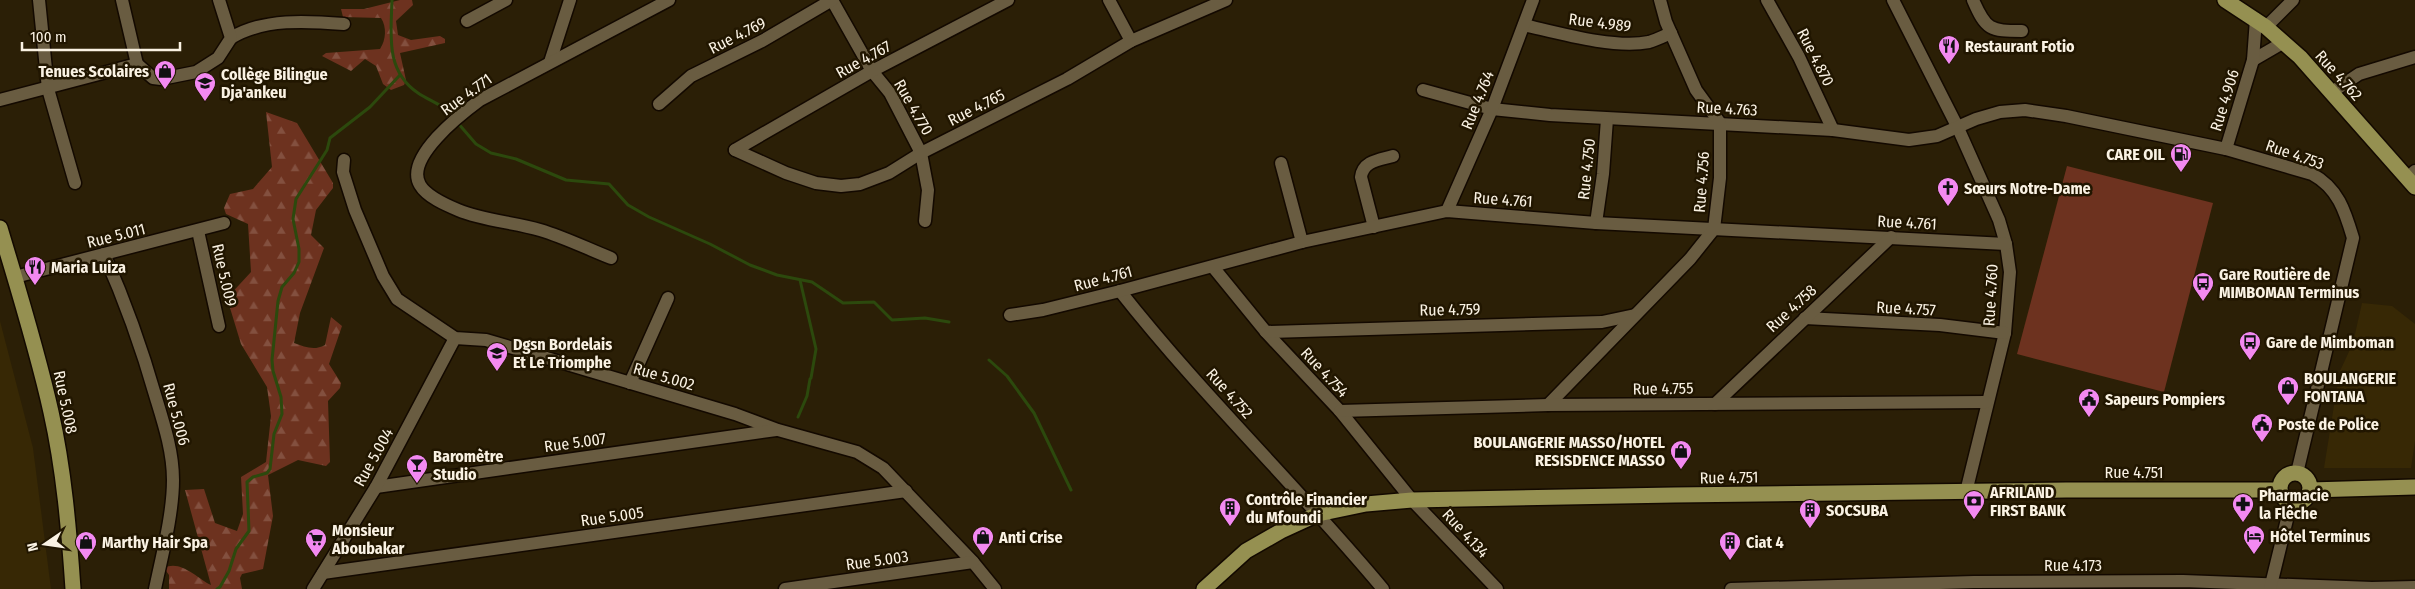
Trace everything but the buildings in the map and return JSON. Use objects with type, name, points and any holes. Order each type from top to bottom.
[{"type":"main road","name":"Rue 4.762","points":[[2225,0],[2261,23],[2284,42],[2412,179]]},
{"type":"main road","name":"Rue 5.008","points":[[0,228],[38,357],[58,449],[70,544],[73,589]]},
{"type":"main road","name":"Rue 5.008","points":[[0,253],[27,340],[43,409],[63,545],[65,589]]},
{"type":"main road","points":[[2297,473],[2307,479],[2310,490],[2304,501],[2291,503],[2281,496],[2280,484],[2286,475],[2297,473]]},
{"type":"main road","points":[[2310,490],[2415,488]]},
{"type":"main road","name":"Rue 4.751","points":[[1204,589],[1246,551],[1298,522],[1318,514],[1366,504],[1412,500],[1966,492],[2279,490]]},
{"type":"street","points":[[39,0],[48,89],[75,183]]},
{"type":"street","points":[[122,0],[137,64],[153,78],[161,79],[196,72],[218,58],[231,38],[273,24],[311,22],[344,24]]},
{"type":"street","points":[[219,0],[231,38]]},
{"type":"street","points":[[468,21],[506,0]]},
{"type":"street","points":[[550,62],[570,0]]},
{"type":"street","name":"Rue 4.771","points":[[611,258],[541,230],[460,211],[425,192],[418,179],[418,168],[423,157],[459,115],[502,87],[669,0]]},
{"type":"street","name":"Rue 4.770","points":[[832,0],[872,71],[890,93],[921,153],[928,190],[924,221]]},
{"type":"street","name":"Rue 4.769","points":[[659,104],[691,76],[762,41],[832,0]]},
{"type":"street","name":"Rue 4.767","points":[[735,150],[872,71],[1008,0]]},
{"type":"street","points":[[1109,0],[1131,41]]},
{"type":"street","name":"Rue 4.765","points":[[735,150],[793,176],[816,183],[841,186],[860,184],[911,161],[921,153],[1067,79],[1131,41],[1226,0]]},
{"type":"street","name":"Rue 4.764","points":[[1447,211],[1492,109],[1533,0]]},
{"type":"street","points":[[1660,0],[1671,33],[1696,90],[1720,122]]},
{"type":"street","name":"Rue 4.870","points":[[1767,0],[1799,57],[1833,130]]},
{"type":"street","name":"Rue 4.760","points":[[1893,0],[1958,128],[1999,220],[2006,244],[2010,272],[2005,333],[1986,402],[1966,492]]},
{"type":"street","points":[[1973,0],[1987,27],[1995,31],[2022,31]]},
{"type":"street","points":[[2261,23],[2293,0]]},
{"type":"street","name":"Rue 4.906","points":[[2226,149],[2253,60],[2261,23]]},
{"type":"street","name":"Rue 4.989","points":[[1524,25],[1592,40],[1628,42],[1651,41],[1671,33]]},
{"type":"street","name":"Rue 4.906","points":[[2253,60],[2284,42]]},
{"type":"street","points":[[2332,92],[2359,74],[2415,57]]},
{"type":"street","points":[[0,100],[48,89],[137,64]]},
{"type":"street","name":"Rue 4.763","points":[[1423,90],[1492,109],[1607,119],[1720,122],[1833,130],[1909,140],[1937,136],[1958,128]]},
{"type":"street","name":"Rue 4.753","points":[[1958,128],[1976,119],[2000,112],[2025,110],[2066,116],[2226,149],[2312,174],[2323,180],[2331,188],[2345,209],[2352,238],[2297,473]]},
{"type":"street","name":"Rue 4.750","points":[[1596,223],[1603,174],[1607,119]]},
{"type":"street","name":"Rue 4.756","points":[[1548,406],[1690,259],[1714,228],[1720,178],[1720,122]]},
{"type":"street","points":[[1374,227],[1361,177],[1362,169],[1366,164],[1393,156]]},
{"type":"street","points":[[344,160],[343,172],[353,204],[383,276],[397,299],[455,338]]},
{"type":"street","points":[[1281,163],[1302,242]]},
{"type":"street","name":"Rue 4.761","points":[[1010,315],[1035,312],[1120,291],[1302,242],[1447,211],[1596,223],[2006,244]]},
{"type":"street","name":"Rue 5.011","points":[[15,277],[224,223]]},
{"type":"street","name":"Rue 5.009","points":[[198,231],[219,326]]},
{"type":"street","name":"Rue 4.758","points":[[1715,404],[1891,237]]},
{"type":"street","name":"Rue 5.006","points":[[104,254],[142,350],[162,416],[172,460],[172,496],[155,589]]},
{"type":"street","name":"Rue 4.754","points":[[1213,267],[1266,332],[1340,411],[1412,500]]},
{"type":"street","name":"Rue 4.752","points":[[1120,291],[1382,589]]},
{"type":"street","points":[[630,384],[668,298]]},
{"type":"street","name":"Rue 4.759","points":[[1266,332],[1602,322],[1635,316]]},
{"type":"street","name":"Rue 4.757","points":[[1805,318],[1940,325],[2005,333]]},
{"type":"street","name":"Rue 5.002","points":[[455,338],[486,340],[734,414],[778,430],[857,452],[883,468],[973,562],[995,589]]},
{"type":"street","name":"Rue 5.004","points":[[313,589],[376,486],[455,338]]},
{"type":"street","name":"Rue 4.755","points":[[1340,411],[1548,406],[1986,402]]},
{"type":"street","name":"Rue 5.007","points":[[376,486],[778,430]]},
{"type":"street","name":"Rue 5.005","points":[[322,572],[906,491]]},
{"type":"street","name":"Rue 4.134","points":[[1412,500],[1496,589]]},
{"type":"street","points":[[2270,587],[2291,503]]},
{"type":"street","name":"Rue 5.003","points":[[785,589],[973,562]]},
{"type":"street","name":"Rue 4.173","points":[[1731,589],[2036,585],[2415,587]]},
{"type":"shaded area","points":[[2362,303],[2392,306],[2415,324],[2415,441],[2411,468],[2324,468],[2337,387],[2347,382],[2347,372],[2340,371],[2353,343]]},
{"type":"shaded area","points":[[0,321],[33,448],[51,589],[0,589]]},
{"type":"green space","points":[[400,0],[412,0],[413,5],[396,21],[398,35],[411,40],[440,36],[445,39],[445,43],[400,53],[406,80],[404,85],[391,90],[383,84],[376,66],[365,59],[351,71],[322,56],[326,53],[380,49],[384,42],[385,34],[381,18],[343,17],[341,9],[364,9]]},
{"type":"green space","points":[[266,112],[297,123],[333,183],[333,188],[316,210],[311,235],[324,248],[300,313],[294,343],[310,348],[321,347],[325,345],[331,317],[342,326],[329,364],[341,383],[340,388],[328,401],[330,462],[326,466],[298,460],[268,475],[273,516],[263,569],[242,574],[240,578],[242,589],[169,589],[169,575],[164,568],[170,566],[188,570],[211,585],[185,490],[204,489],[215,523],[237,531],[243,514],[241,477],[266,462],[271,416],[267,387],[241,344],[227,298],[251,272],[248,224],[226,214],[224,208],[230,194],[253,189],[272,167]]},
{"type":"green space","points":[[2067,166],[2213,203],[2164,392],[2017,354]]},
{"type":"waterway","points":[[392,0],[392,51],[400,74],[407,84],[418,93],[441,106],[453,117]]},
{"type":"waterway","points":[[217,589],[229,571],[236,549],[249,531],[247,482],[253,477],[267,473],[270,469],[274,434],[282,414],[281,397],[273,371],[272,360],[278,301],[282,287],[294,273],[299,262],[299,249],[293,219],[296,199],[327,150],[330,138],[370,107],[400,75]]},
{"type":"waterway","points":[[457,122],[476,144],[491,153],[516,159],[566,180],[609,184],[628,205],[649,217],[710,244],[750,265],[777,275],[812,282],[843,303],[874,302],[892,320],[925,318],[949,322]]},
{"type":"waterway","points":[[800,280],[816,349],[811,378]]},
{"type":"waterway","points":[[989,360],[1007,376],[1034,413],[1071,490]]},
{"type":"waterway","points":[[798,417],[807,396],[810,379]]},
{"type":"place","name":"Restaurant Fotio","points":[[1949,65]]},
{"type":"place","name":"Tenues Scolaires","points":[[165,90]]},
{"type":"place","name":"Collège Bilingue Dja'ankeu","points":[[205,102]]},
{"type":"place","name":"CARE OIL","points":[[2181,173]]},
{"type":"place","name":"Sœurs Notre-Dame","points":[[1948,207]]},
{"type":"place","name":"Maria Luiza","points":[[35,286]]},
{"type":"place","name":"Gare Routière de MIMBOMAN Terminus","points":[[2203,302]]},
{"type":"place","name":"Gare de Mimboman","points":[[2250,361]]},
{"type":"place","name":"Dgsn Bordelais Et Le Triomphe","points":[[497,372]]},
{"type":"place","name":"BOULANGERIE FONTANA","points":[[2288,406]]},
{"type":"place","name":"Sapeurs Pompiers","points":[[2089,418]]},
{"type":"place","name":"Poste de Police","points":[[2262,443]]},
{"type":"place","name":"BOULANGERIE MASSO/HOTEL RESISDENCE MASSO","points":[[1681,470]]},
{"type":"place","name":"Baromètre Studio","points":[[417,484]]},
{"type":"place","name":"AFRILAND FIRST BANK","points":[[1974,520]]},
{"type":"place","name":"Pharmacie la Flêche","points":[[2243,523]]},
{"type":"place","name":"Contrôle Financier du Mfoundi","points":[[1230,527]]},
{"type":"place","name":"SOCSUBA","points":[[1810,529]]},
{"type":"place","name":"Hôtel Terminus","points":[[2254,555]]},
{"type":"place","name":"Anti Crise","points":[[983,556]]},
{"type":"place","name":"Monsieur Aboubakar","points":[[316,558]]},
{"type":"place","name":"Marthy Hair Spa","points":[[86,561]]},
{"type":"place","name":"Ciat 4","points":[[1730,561]]}]
